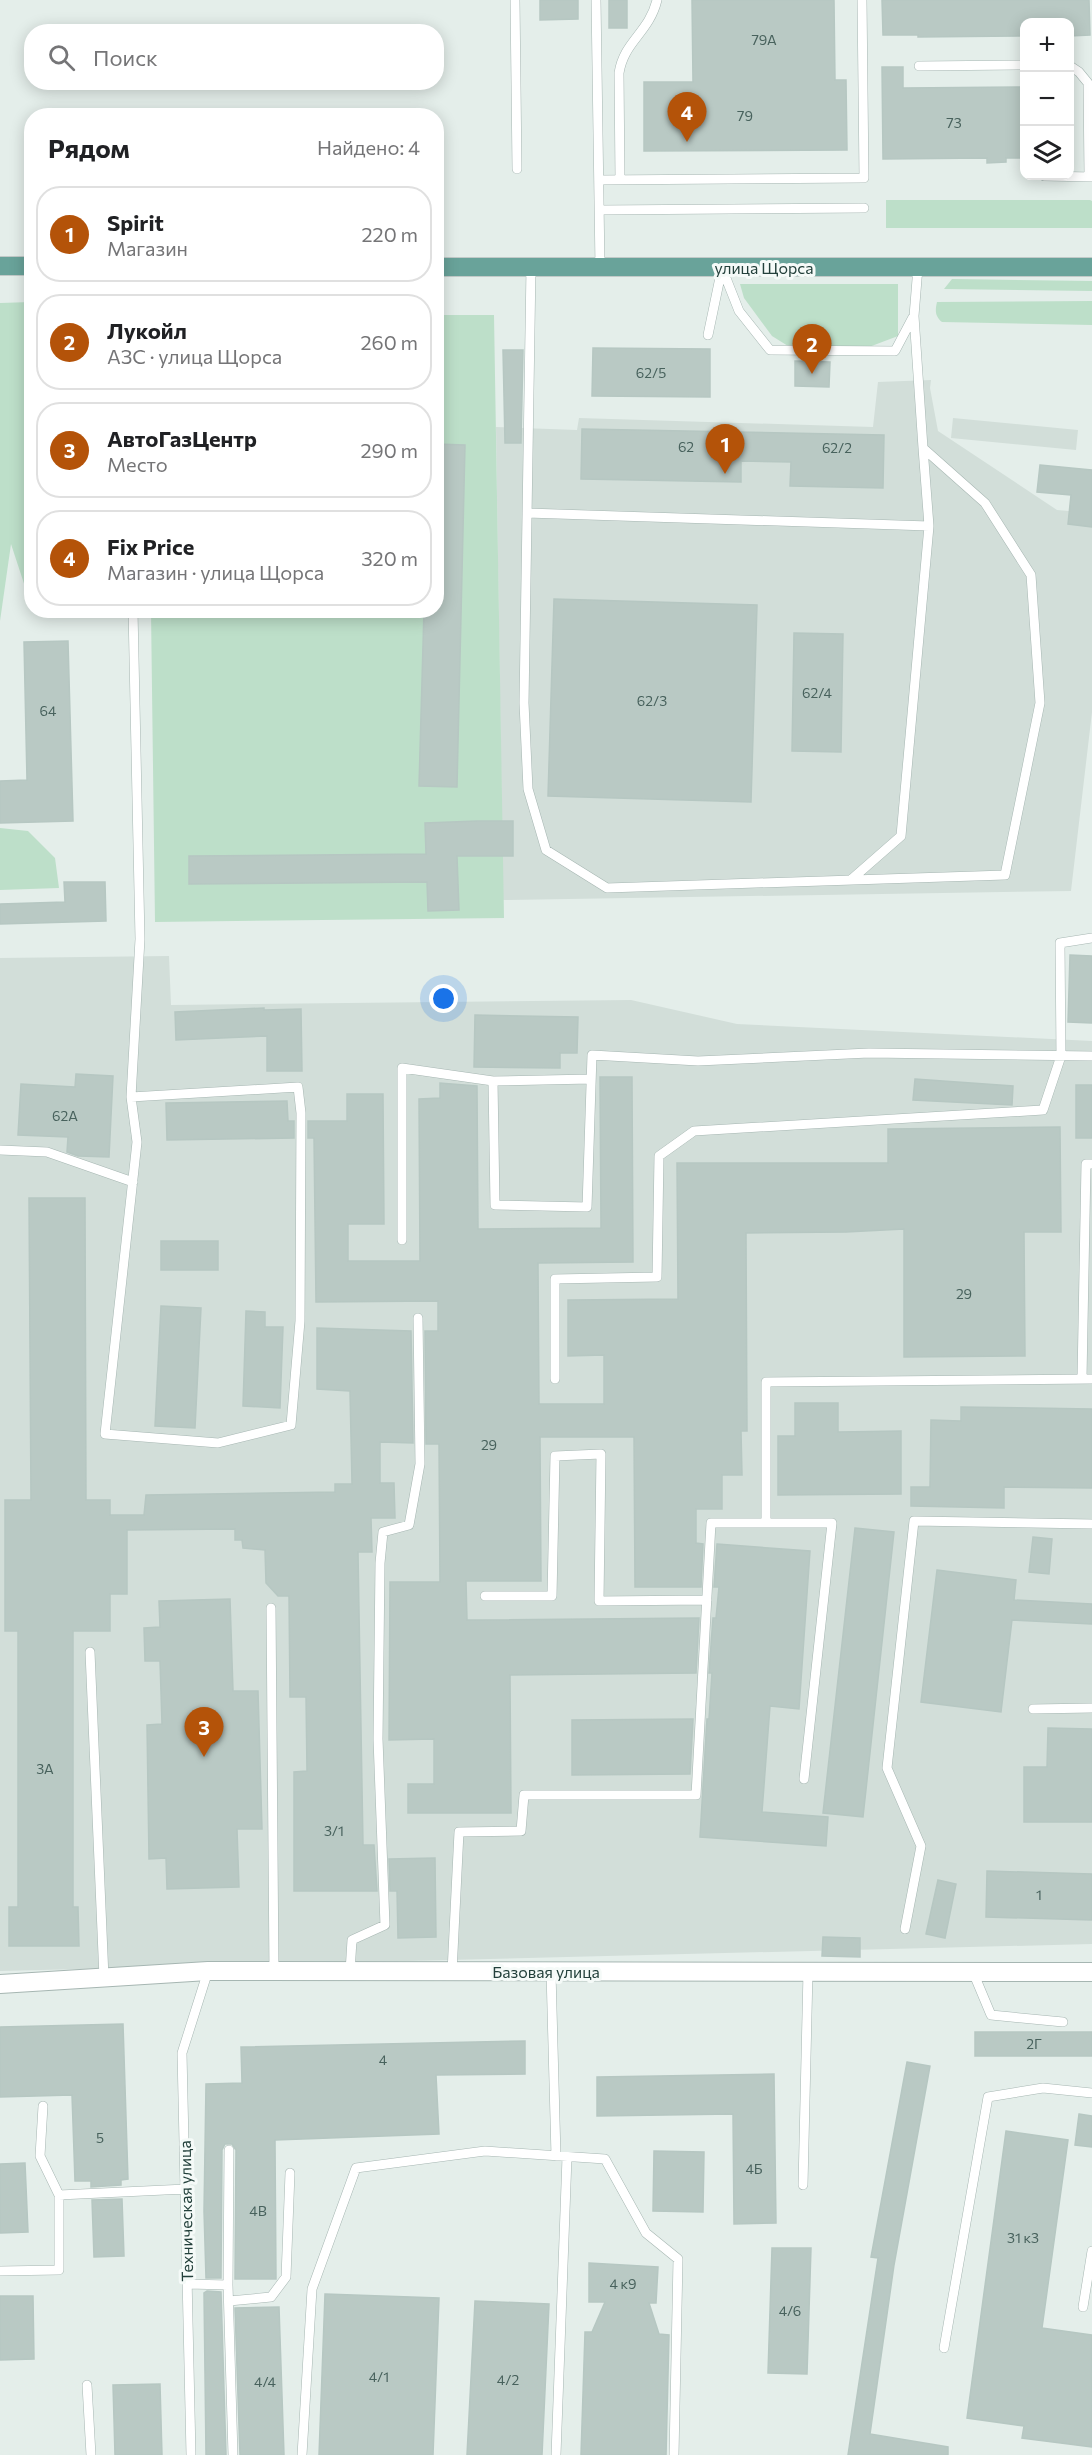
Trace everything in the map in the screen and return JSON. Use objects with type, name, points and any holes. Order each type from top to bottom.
[{"type":"main road","points":[[0,266],[24,266]]},
{"type":"main road","name":"улица Щорса","points":[[444,267],[1092,267]]},
{"type":"street","name":"Базовая улица","points":[[0,1984],[208,1971],[1092,1972]]},
{"type":"lane","points":[[516,0],[517,169]]},
{"type":"lane","points":[[596,0],[600,267]]},
{"type":"lane","points":[[620,180],[619,73],[621,59],[626,49],[646,27],[654,13],[657,0]]},
{"type":"lane","points":[[599,180],[864,178],[862,0]]},
{"type":"lane","points":[[920,66],[1020,65]]},
{"type":"lane","points":[[1074,69],[1088,83],[1090,176],[1074,176]]},
{"type":"lane","points":[[600,210],[864,208]]},
{"type":"lane","points":[[531,267],[525,703],[528,789],[546,850],[607,888],[1005,874],[1040,704],[1031,575],[985,503],[923,448]]},
{"type":"lane","points":[[853,879],[901,836],[929,526],[914,316],[918,267]]},
{"type":"lane","points":[[722,268],[739,311],[770,350],[895,351],[914,316]]},
{"type":"lane","points":[[708,335],[722,268]]},
{"type":"lane","points":[[527,513],[929,526]]},
{"type":"lane","points":[[131,1097],[298,1087],[301,1113],[300,1321],[291,1425],[218,1443],[105,1434],[137,1142],[131,1097],[140,939],[133,618]]},
{"type":"lane","points":[[555,1379],[555,1280],[657,1277],[659,1156],[694,1131],[1043,1110],[1061,1056],[1060,943],[1092,938]]},
{"type":"lane","points":[[493,1081],[495,1205],[587,1207],[592,1055],[698,1061],[869,1053],[1092,1056]]},
{"type":"lane","points":[[402,1240],[402,1068],[493,1081],[591,1079]]},
{"type":"lane","points":[[0,1150],[47,1152],[133,1182]]},
{"type":"lane","points":[[766,1522],[766,1382],[1087,1379],[1086,1164],[1092,1164]]},
{"type":"lane","points":[[350,1972],[352,1940],[385,1925],[378,1739],[380,1563],[383,1532],[409,1525],[420,1464],[418,1318]]},
{"type":"lane","points":[[485,1596],[552,1596],[555,1456],[601,1454],[598,1601],[707,1600]]},
{"type":"lane","points":[[905,1929],[921,1846],[887,1768],[914,1521],[1092,1524]]},
{"type":"lane","points":[[452,1972],[459,1832],[521,1831],[524,1795],[696,1795],[711,1523],[832,1523],[804,1779]]},
{"type":"lane","points":[[271,1608],[274,1972]]},
{"type":"lane","points":[[90,1652],[104,1978]]},
{"type":"lane","points":[[1033,1708],[1092,1708]]},
{"type":"lane","name":"Техническая улица","points":[[191,2455],[183,2053],[208,1971]]},
{"type":"lane","points":[[551,1972],[556,2156]]},
{"type":"lane","points":[[803,2185],[808,1972]]},
{"type":"lane","points":[[973,1972],[991,2015],[1063,2022]]},
{"type":"lane","points":[[944,2348],[988,2097],[1043,2088],[1092,2093]]},
{"type":"lane","points":[[0,2271],[59,2271],[59,2195],[40,2156],[43,2106]]},
{"type":"lane","points":[[229,2150],[228,2285],[233,2455]]},
{"type":"lane","points":[[302,2455],[312,2289],[356,2168],[485,2151],[604,2159],[646,2233],[678,2259],[674,2455]]},
{"type":"lane","points":[[556,2455],[567,2157]]},
{"type":"lane","points":[[229,2301],[272,2297],[286,2277],[290,2173]]},
{"type":"lane","points":[[59,2195],[186,2189]]},
{"type":"lane","points":[[1083,2307],[1092,2251]]},
{"type":"lane","points":[[188,2284],[228,2285]]},
{"type":"lane","points":[[87,2385],[91,2455]]},
{"type":"shaded area","points":[[931,380],[930,388],[938,431],[1057,510],[1092,513],[1092,712],[1071,891],[503,900],[496,427],[577,430],[579,418],[873,427],[878,382]]},
{"type":"shaded area","points":[[953,418],[1078,430],[1076,450],[951,438]]},
{"type":"shaded area","points":[[169,956],[171,1005],[631,1000],[737,1024],[1092,1041],[1092,1944],[0,1971],[0,958]]},
{"type":"green space","points":[[886,200],[1090,200],[1092,201],[1092,228],[886,228]]},
{"type":"green space","points":[[952,279],[1092,281],[1092,291],[944,289]]},
{"type":"green space","points":[[740,284],[898,284],[898,336],[869,347],[788,346],[772,336],[744,298]]},
{"type":"green space","points":[[1092,301],[1092,325],[942,322],[936,311],[937,302]]},
{"type":"green space","points":[[24,302],[24,584],[11,544],[0,621],[0,303]]},
{"type":"green space","points":[[444,315],[494,315],[504,918],[155,922],[151,618],[444,618]]},
{"type":"green space","points":[[0,828],[28,831],[55,858],[59,888],[0,890]]},
{"type":"building","points":[[540,0],[578,0],[578,19],[540,20]]},
{"type":"building","points":[[609,0],[627,0],[627,28],[609,28]]},
{"type":"building","points":[[692,0],[834,0],[835,80],[846,80],[847,150],[644,151],[644,82],[693,82]]},
{"type":"building","points":[[882,0],[1089,0],[1090,35],[1074,36],[1074,18],[1020,18],[1020,36],[883,35]]},
{"type":"building","points":[[882,67],[903,67],[903,88],[1020,87],[1020,158],[1006,158],[1006,162],[987,163],[987,158],[883,159]]},
{"type":"building","points":[[593,348],[710,349],[710,397],[592,396]]},
{"type":"building","points":[[503,350],[523,350],[521,443],[505,443]]},
{"type":"building","points":[[795,361],[830,362],[829,387],[795,386]]},
{"type":"building","points":[[582,429],[884,435],[883,488],[790,486],[791,462],[741,461],[741,482],[581,479]]},
{"type":"building","points":[[444,444],[465,445],[457,787],[419,786],[424,618],[444,618]]},
{"type":"building","points":[[1040,465],[1092,470],[1092,527],[1068,524],[1071,495],[1037,492]]},
{"type":"building","points":[[554,599],[757,605],[751,802],[548,796]]},
{"type":"building","points":[[794,633],[843,634],[841,752],[792,751]]},
{"type":"building","points":[[68,641],[73,821],[0,823],[0,781],[27,780],[24,642]]},
{"type":"building","points":[[513,821],[513,856],[457,856],[459,910],[428,911],[427,882],[189,884],[189,856],[426,854],[425,823]]},
{"type":"building","points":[[64,882],[105,882],[106,921],[0,924],[0,904],[65,902]]},
{"type":"building","points":[[1070,955],[1092,956],[1092,1023],[1068,1022]]},
{"type":"building","points":[[264,1008],[264,1010],[301,1009],[302,1071],[267,1071],[267,1036],[176,1040],[175,1012]]},
{"type":"building","points":[[475,1015],[578,1017],[577,1053],[560,1053],[560,1068],[474,1067]]},
{"type":"building","points":[[76,1074],[113,1076],[109,1157],[78,1156],[67,1152],[68,1137],[18,1135],[21,1084],[75,1087]]},
{"type":"building","points":[[600,1077],[632,1077],[633,1262],[538,1263],[539,1404],[604,1404],[604,1355],[568,1356],[568,1300],[678,1299],[677,1163],[888,1163],[888,1129],[1060,1127],[1061,1232],[1024,1232],[1025,1356],[904,1357],[904,1229],[746,1233],[747,1431],[741,1431],[742,1475],[722,1475],[722,1509],[696,1509],[696,1543],[703,1544],[701,1587],[635,1587],[634,1437],[540,1437],[541,1581],[466,1581],[467,1620],[699,1618],[696,1673],[510,1675],[511,1813],[408,1813],[408,1784],[434,1784],[434,1739],[389,1740],[390,1582],[440,1582],[439,1444],[426,1444],[425,1331],[438,1331],[438,1301],[316,1302],[314,1138],[308,1138],[308,1121],[347,1121],[347,1094],[383,1094],[384,1224],[348,1224],[348,1261],[420,1261],[419,1099],[440,1098],[440,1083],[477,1086],[478,1229],[601,1228]]},
{"type":"building","points":[[915,1079],[1013,1086],[1012,1105],[913,1100]]},
{"type":"building","points":[[1076,1085],[1092,1085],[1092,1138],[1076,1138]]},
{"type":"building","points":[[287,1101],[288,1121],[294,1121],[294,1138],[167,1140],[166,1103]]},
{"type":"building","points":[[29,1198],[85,1198],[86,1500],[110,1500],[110,1515],[144,1515],[146,1495],[335,1492],[335,1484],[352,1484],[350,1391],[317,1389],[317,1328],[411,1331],[413,1443],[380,1442],[380,1483],[394,1483],[395,1518],[371,1518],[372,1552],[358,1552],[363,1845],[374,1845],[377,1891],[294,1891],[294,1772],[307,1771],[306,1697],[290,1697],[289,1596],[278,1596],[266,1583],[265,1550],[243,1548],[242,1540],[235,1540],[235,1529],[127,1530],[127,1594],[110,1594],[110,1631],[73,1631],[73,1907],[78,1907],[79,1946],[9,1946],[9,1907],[18,1907],[18,1631],[5,1631],[5,1500],[31,1500]]},
{"type":"building","points":[[161,1241],[218,1241],[218,1270],[161,1270]]},
{"type":"building","points":[[161,1306],[201,1308],[195,1428],[155,1426]]},
{"type":"building","points":[[246,1311],[265,1312],[265,1327],[283,1327],[280,1408],[243,1406]]},
{"type":"building","points":[[795,1403],[838,1403],[838,1432],[901,1431],[901,1494],[778,1495],[778,1436],[795,1436]]},
{"type":"building","points":[[961,1407],[1092,1409],[1092,1488],[1004,1487],[1004,1508],[911,1506],[911,1487],[930,1487],[931,1420],[961,1421]]},
{"type":"building","points":[[855,1528],[894,1532],[863,1817],[823,1813]]},
{"type":"building","points":[[1033,1537],[1052,1539],[1049,1574],[1029,1572]]},
{"type":"building","points":[[717,1544],[810,1551],[799,1709],[770,1706],[762,1812],[828,1817],[826,1846],[700,1837],[712,1673],[709,1673],[713,1618],[716,1618],[719,1587],[714,1587]]},
{"type":"building","points":[[937,1570],[1016,1580],[1014,1600],[1092,1604],[1092,1624],[1012,1620],[1001,1712],[921,1702]]},
{"type":"building","points":[[230,1599],[233,1691],[258,1691],[262,1829],[237,1829],[239,1887],[167,1889],[166,1858],[149,1859],[147,1725],[162,1724],[160,1661],[145,1661],[144,1628],[160,1627],[159,1601]]},
{"type":"building","points":[[693,1719],[690,1774],[572,1775],[572,1720]]},
{"type":"building","points":[[1048,1728],[1092,1729],[1092,1822],[1024,1822],[1024,1767],[1047,1767]]},
{"type":"building","points":[[435,1858],[436,1937],[398,1938],[397,1891],[390,1891],[389,1859]]},
{"type":"building","points":[[987,1871],[1092,1874],[1092,1920],[986,1917]]},
{"type":"building","points":[[938,1880],[956,1884],[945,1938],[926,1934]]},
{"type":"building","points":[[823,1937],[860,1938],[860,1957],[822,1956]]},
{"type":"building","points":[[123,2024],[128,2179],[121,2180],[121,2185],[91,2187],[91,2181],[75,2181],[72,2095],[0,2097],[0,2027]]},
{"type":"building","points":[[975,2032],[1092,2032],[1092,2056],[975,2056]]},
{"type":"building","points":[[525,2041],[525,2074],[436,2075],[439,2134],[275,2140],[276,2279],[235,2279],[236,2150],[232,2144],[225,2144],[222,2150],[221,2278],[206,2278],[204,2211],[206,2084],[242,2083],[241,2047]]},
{"type":"building","points":[[907,2062],[930,2066],[894,2265],[870,2434],[948,2447],[948,2455],[848,2455],[878,2258],[871,2257]]},
{"type":"building","points":[[774,2074],[776,2223],[734,2224],[733,2114],[597,2116],[597,2077]]},
{"type":"building","points":[[1079,2114],[1092,2116],[1092,2147],[1075,2145]]},
{"type":"building","points":[[1006,2131],[1068,2140],[1042,2328],[1092,2335],[1092,2447],[1022,2438],[1024,2426],[967,2418]]},
{"type":"building","points":[[654,2151],[704,2152],[703,2212],[653,2211]]},
{"type":"building","points":[[25,2163],[28,2232],[0,2233],[0,2164]]},
{"type":"building","points":[[122,2199],[124,2256],[94,2257],[92,2200]]},
{"type":"building","points":[[772,2248],[811,2248],[807,2374],[768,2373]]},
{"type":"building","points":[[589,2263],[658,2267],[656,2303],[649,2303],[659,2334],[669,2335],[666,2455],[581,2455],[585,2332],[592,2332],[605,2302],[589,2302]]},
{"type":"building","points":[[207,2291],[221,2292],[226,2455],[206,2455],[204,2293]]},
{"type":"building","points":[[325,2294],[439,2298],[433,2455],[319,2455]]},
{"type":"building","points":[[0,2296],[33,2296],[34,2359],[0,2360]]},
{"type":"building","points":[[475,2301],[549,2304],[542,2455],[467,2455]]},
{"type":"building","points":[[279,2307],[284,2455],[240,2455],[235,2308]]},
{"type":"building","points":[[160,2384],[162,2455],[115,2455],[113,2385]]},
{"type":"place","name":"Fix Price","points":[[687,142]]},
{"type":"place","name":"Лукойл","points":[[812,374]]},
{"type":"place","name":"Spirit","points":[[725,474]]},
{"type":"place","name":"АвтоГазЦентр","points":[[204,1757]]}]
